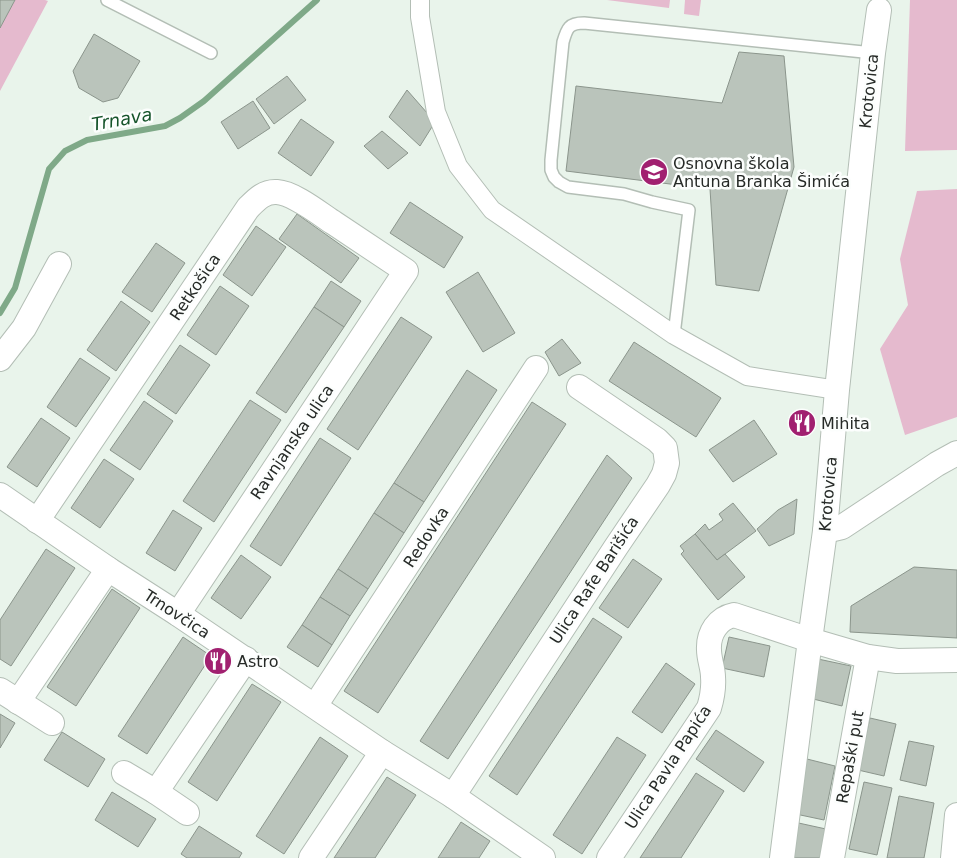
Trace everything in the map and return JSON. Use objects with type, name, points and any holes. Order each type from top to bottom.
[{"type":"street","points":[[420,0],[420,17],[436,112],[458,166],[492,210],[674,335],[747,376],[837,390]]},
{"type":"street","name":"Krotovica","points":[[782,858],[825,531],[837,390],[879,10]]},
{"type":"street","name":"Retkošica","points":[[37,521],[248,208],[259,197],[276,192],[288,194],[406,271]]},
{"type":"street","points":[[0,359],[24,328],[59,264]]},
{"type":"street","name":"Ravnjanska ulica","points":[[178,614],[406,271]]},
{"type":"street","name":"Redovka","points":[[315,706],[536,368]]},
{"type":"street","name":"Ulica Rafe Barišića","points":[[453,796],[664,474],[667,464],[665,448],[579,388]]},
{"type":"street","points":[[825,531],[842,527],[937,464],[957,453]]},
{"type":"street","name":"Trnovčica","points":[[0,495],[382,752],[453,796],[514,850],[544,858]]},
{"type":"street","points":[[52,723],[9,696],[108,569]]},
{"type":"street","name":"Ulica Pavla Papića","points":[[610,858],[709,708],[713,695],[713,676],[709,649],[710,639],[714,628],[727,616],[734,615],[810,640],[868,656],[897,660],[957,660]]},
{"type":"street","name":"Repaški put","points":[[832,858],[868,656]]},
{"type":"street","points":[[156,792],[246,659]]},
{"type":"street","points":[[312,858],[382,752]]},
{"type":"street","points":[[124,773],[187,813]]},
{"type":"street","points":[[953,858],[957,815]]},
{"type":"lane","points":[[108,0],[211,54]]},
{"type":"lane","points":[[674,335],[690,210],[624,194],[568,187],[554,177],[551,170],[563,42],[566,30],[571,25],[584,23],[873,53]]},
{"type":"shaded area","points":[[15,0],[48,1],[0,91],[0,28]]},
{"type":"shaded area","points":[[607,0],[670,0],[669,8]]},
{"type":"shaded area","points":[[685,0],[701,0],[699,16],[684,14]]},
{"type":"shaded area","points":[[910,0],[957,0],[957,150],[905,151]]},
{"type":"shaded area","points":[[957,189],[957,417],[905,435],[880,349],[908,305],[900,259],[917,191]]},
{"type":"building","points":[[0,0],[15,0],[0,28]]},
{"type":"building","points":[[94,34],[140,61],[118,98],[103,102],[79,88],[73,71]]},
{"type":"building","points":[[739,52],[784,56],[794,167],[759,291],[716,285],[710,189],[566,171],[576,86],[722,103]]},
{"type":"building","points":[[287,76],[306,100],[274,124],[256,99]]},
{"type":"building","points":[[407,90],[435,122],[420,146],[389,117]]},
{"type":"building","points":[[253,101],[270,128],[238,149],[221,122]]},
{"type":"building","points":[[301,119],[334,142],[311,176],[278,153]]},
{"type":"building","points":[[382,131],[408,153],[388,169],[364,146]]},
{"type":"building","points":[[410,202],[463,237],[444,268],[390,233]]},
{"type":"building","points":[[297,214],[359,258],[341,283],[279,239]]},
{"type":"building","points":[[256,226],[286,247],[252,296],[223,275]]},
{"type":"building","points":[[156,243],[185,263],[152,312],[122,292]]},
{"type":"building","points":[[478,272],[515,333],[483,352],[446,292]]},
{"type":"building","points":[[331,281],[361,301],[344,327],[314,307]]},
{"type":"building","points":[[220,286],[249,306],[216,355],[187,335]]},
{"type":"building","points":[[121,301],[150,322],[116,371],[87,350]]},
{"type":"building","points":[[314,307],[344,327],[286,413],[256,393]]},
{"type":"building","points":[[401,317],[432,337],[358,450],[327,429]]},
{"type":"building","points":[[562,339],[581,363],[559,376],[545,352]]},
{"type":"building","points":[[634,342],[721,398],[696,437],[609,381]]},
{"type":"building","points":[[180,345],[210,365],[176,414],[147,394]]},
{"type":"building","points":[[80,358],[110,378],[76,427],[47,407]]},
{"type":"building","points":[[467,370],[497,390],[424,502],[394,483]]},
{"type":"building","points":[[250,400],[281,420],[214,522],[183,501]]},
{"type":"building","points":[[144,401],[173,421],[140,470],[110,450]]},
{"type":"building","points":[[532,402],[566,424],[378,713],[344,691]]},
{"type":"building","points":[[41,418],[70,438],[37,487],[7,467]]},
{"type":"building","points":[[754,420],[777,454],[733,482],[709,450]]},
{"type":"building","points":[[320,438],[351,458],[281,566],[250,546]]},
{"type":"building","points":[[607,455],[632,478],[448,759],[420,741]]},
{"type":"building","points":[[104,459],[134,479],[100,528],[71,508]]},
{"type":"building","points":[[394,483],[424,502],[404,533],[374,513]]},
{"type":"building","points":[[797,499],[794,534],[769,546],[757,529],[778,510]]},
{"type":"building","points":[[733,503],[756,531],[717,560],[695,534],[705,524],[709,530],[723,520],[719,514]]},
{"type":"building","points":[[173,510],[202,528],[175,571],[146,553]]},
{"type":"building","points":[[374,513],[404,533],[368,589],[338,569]]},
{"type":"building","points":[[695,534],[717,560],[725,554],[745,577],[718,600],[681,554],[684,551],[680,546]]},
{"type":"building","points":[[46,549],[75,568],[11,666],[0,659],[0,620]]},
{"type":"building","points":[[241,555],[271,577],[241,619],[211,598]]},
{"type":"building","points":[[633,559],[662,579],[628,628],[599,608]]},
{"type":"building","points":[[914,567],[957,570],[957,638],[850,632],[851,606]]},
{"type":"building","points":[[338,569],[368,589],[350,616],[320,597]]},
{"type":"building","points":[[112,589],[140,608],[76,706],[47,687]]},
{"type":"building","points":[[320,597],[350,616],[332,645],[302,625]]},
{"type":"building","points":[[593,618],[622,637],[517,795],[489,776]]},
{"type":"building","points":[[302,625],[332,645],[318,667],[287,647]]},
{"type":"building","points":[[183,637],[211,656],[147,754],[118,736]]},
{"type":"building","points":[[729,637],[770,646],[764,677],[722,668]]},
{"type":"building","points":[[818,659],[851,666],[842,706],[809,698]]},
{"type":"building","points":[[666,663],[695,684],[662,733],[632,712]]},
{"type":"building","points":[[252,684],[281,702],[217,801],[188,782]]},
{"type":"building","points":[[0,714],[15,723],[0,748]]},
{"type":"building","points":[[870,718],[896,724],[884,776],[858,770]]},
{"type":"building","points":[[716,730],[764,762],[744,792],[696,759]]},
{"type":"building","points":[[62,732],[105,759],[88,787],[44,760]]},
{"type":"building","points":[[320,737],[348,756],[284,854],[256,836]]},
{"type":"building","points":[[617,737],[646,755],[582,854],[553,835]]},
{"type":"building","points":[[909,741],[934,746],[926,786],[900,780]]},
{"type":"building","points":[[803,758],[835,766],[824,820],[791,813]]},
{"type":"building","points":[[696,773],[724,791],[681,858],[640,858]]},
{"type":"building","points":[[387,777],[416,795],[375,858],[334,858]]},
{"type":"building","points":[[864,782],[892,788],[877,855],[849,849]]},
{"type":"building","points":[[112,792],[156,819],[138,847],[95,820]]},
{"type":"building","points":[[899,796],[934,803],[924,858],[887,858]]},
{"type":"building","points":[[461,822],[490,841],[479,858],[438,858]]},
{"type":"building","points":[[794,822],[826,829],[820,858],[786,858]]},
{"type":"building","points":[[199,826],[242,853],[239,858],[187,858],[181,854]]},
{"type":"waterway","name":"Trnava","points":[[0,313],[15,288],[49,169],[65,151],[87,140],[165,126],[180,118],[204,101],[317,0]]},
{"type":"place","name":"Osnovna škola Antuna Branka Šimića","points":[[654,172]]},
{"type":"place","name":"Mihita","points":[[802,423]]},
{"type":"place","name":"Astro","points":[[218,661]]}]
